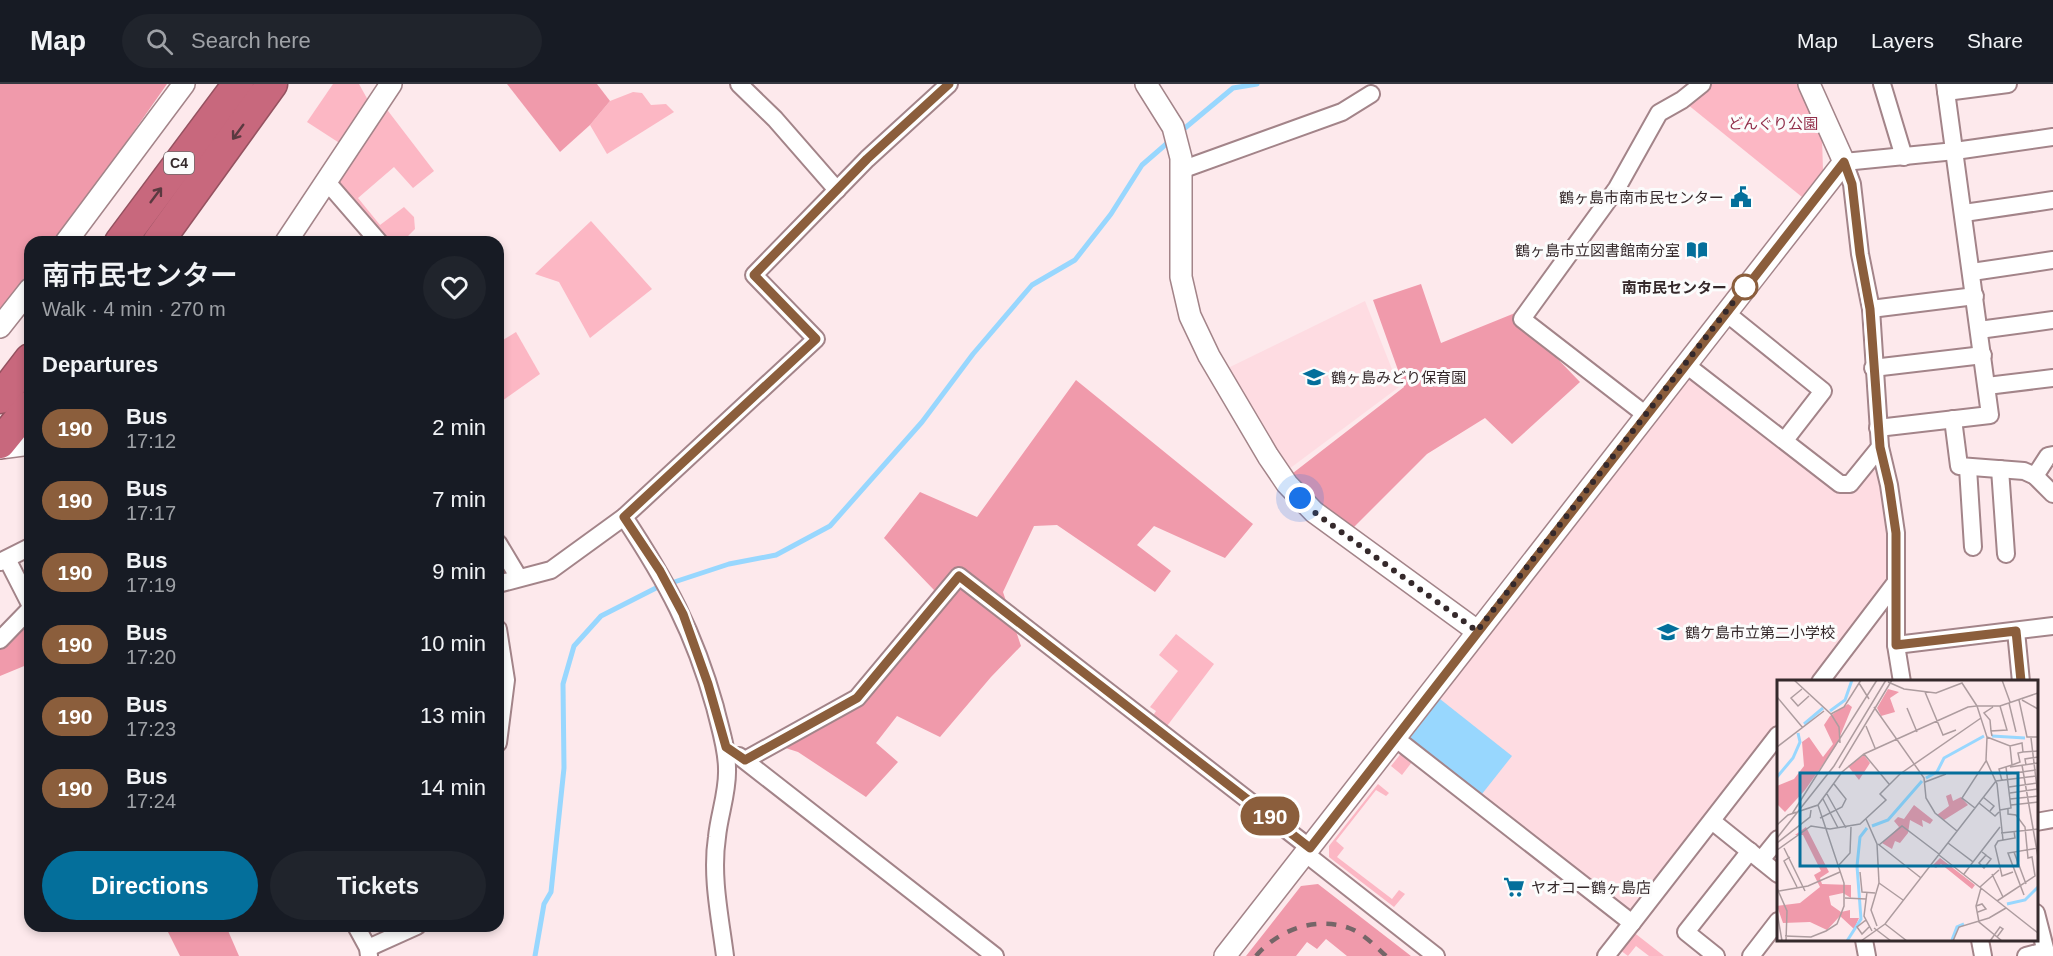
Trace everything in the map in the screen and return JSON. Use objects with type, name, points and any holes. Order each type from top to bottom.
[{"type":"highway","name":"C4","points":[[124,236],[238,84]]},
{"type":"highway","name":"C4","points":[[162,236],[272,84]]},
{"type":"highway","points":[[0,443],[24,376]]},
{"type":"street","points":[[70,236],[184,84]]},
{"type":"street","points":[[290,236],[391,84]]},
{"type":"street","points":[[739,84],[775,119],[837,190]]},
{"type":"street","points":[[504,582],[551,570],[568,560],[624,517],[816,339],[754,275],[837,190],[949,84]]},
{"type":"street","points":[[1146,84],[1173,127],[1181,158],[1181,277],[1191,316],[1209,356],[1268,456],[1287,484],[1314,512],[1477,631]]},
{"type":"street","points":[[1646,415],[1522,319],[1617,188],[1659,113],[1682,100],[1702,84]]},
{"type":"street","points":[[1809,84],[1852,184],[1860,254],[1870,309],[1880,447],[1889,485],[1896,533],[1896,645],[1902,680]]},
{"type":"street","points":[[1882,84],[1904,157]]},
{"type":"street","points":[[1878,428],[1990,415],[1946,88],[2008,84]]},
{"type":"street","points":[[1181,170],[1342,112],[1371,94]]},
{"type":"street","points":[[1225,956],[1844,162],[1955,151],[2053,137]]},
{"type":"street","points":[[327,182],[374,236]]},
{"type":"street","points":[[1964,213],[2053,200]]},
{"type":"street","points":[[1972,272],[2053,260]]},
{"type":"street","points":[[1870,309],[1975,296]]},
{"type":"street","points":[[0,327],[24,297]]},
{"type":"street","points":[[1725,312],[1823,391],[1785,440]]},
{"type":"street","points":[[1979,330],[2053,320]]},
{"type":"street","points":[[1873,368],[1983,355]]},
{"type":"street","points":[[1685,364],[1840,484],[1850,484],[1880,447]]},
{"type":"street","points":[[1987,386],[2053,378]]},
{"type":"street","points":[[1953,419],[1959,466],[2024,471],[2035,476],[2053,494]]},
{"type":"street","points":[[0,448],[24,445]]},
{"type":"street","points":[[2035,476],[2048,456],[2053,455]]},
{"type":"street","points":[[1968,468],[1973,547]]},
{"type":"street","points":[[2000,469],[2006,554]]},
{"type":"street","points":[[624,517],[660,571],[683,614],[708,684],[726,747],[727,772],[717,837],[715,869],[725,956]]},
{"type":"street","points":[[24,550],[3,560],[24,594]]},
{"type":"street","points":[[504,553],[519,578]]},
{"type":"street","points":[[745,760],[857,698],[959,576],[1308,851],[1436,956]]},
{"type":"street","points":[[1821,680],[1896,582]]},
{"type":"street","points":[[0,640],[24,615]]},
{"type":"street","points":[[1896,645],[2053,626]]},
{"type":"street","points":[[2016,631],[2021,680]]},
{"type":"street","points":[[504,663],[507,680],[504,701]]},
{"type":"street","points":[[1395,738],[1632,923]]},
{"type":"street","points":[[1606,956],[1777,738]]},
{"type":"street","points":[[726,747],[995,956]]},
{"type":"street","points":[[2038,822],[2053,819]]},
{"type":"street","points":[[1713,821],[1777,872]]},
{"type":"street","points":[[1716,956],[1686,932],[1755,855],[1777,839]]},
{"type":"street","points":[[2026,956],[2046,954],[2038,918]]},
{"type":"street","points":[[1751,956],[1777,924]]},
{"type":"street","points":[[359,932],[369,952],[406,932]]},
{"type":"street","points":[[1864,941],[1867,956]]},
{"type":"street","points":[[1980,941],[1983,956]]},
{"type":"shaded area","points":[[0,84],[167,84],[61,236],[24,236],[24,285],[0,316]]},
{"type":"shaded area","points":[[507,84],[597,84],[610,101],[590,125],[560,152]]},
{"type":"shaded area","points":[[1421,284],[1441,343],[1520,311],[1548,349],[1580,382],[1512,444],[1485,418],[1427,454],[1353,528],[1318,501],[1293,473],[1404,387],[1373,300]]},
{"type":"shaded area","name":"鶴ヶ島みどり保育園","points":[[1365,301],[1399,387],[1285,472],[1228,368]]},
{"type":"shaded area","name":"鶴ケ島市立第二小学校","points":[[1685,364],[1840,484],[1880,447],[1896,582],[1821,680],[1777,680],[1777,736],[1632,923],[1395,738]]},
{"type":"shaded area","points":[[1076,380],[1253,524],[1225,558],[1154,526],[1137,545],[1171,571],[1155,592],[1057,525],[1034,526],[1003,592],[1021,646],[940,737],[897,716],[876,743],[898,762],[866,797],[798,752],[770,743],[854,693],[898,640],[934,590],[884,538],[920,492],[977,517]]},
{"type":"shaded area","points":[[24,609],[24,666],[0,676],[0,627],[13,615]]},
{"type":"shaded area","points":[[1318,884],[1411,956],[1347,956],[1326,939],[1317,949],[1307,942],[1296,956],[1246,956],[1301,886]]},
{"type":"shaded area","points":[[168,932],[229,932],[239,956],[180,956]]},
{"type":"green space","points":[[333,84],[359,84],[369,102],[341,144],[307,122]]},
{"type":"green space","name":"どんぐり公園","points":[[1702,84],[1797,84],[1822,137],[1823,171],[1802,197],[1682,100]]},
{"type":"green space","points":[[633,92],[642,93],[651,105],[666,104],[674,112],[607,154],[590,125],[610,101]]},
{"type":"green space","points":[[385,107],[434,171],[413,188],[394,167],[358,198],[380,225],[404,207],[414,217],[415,229],[408,236],[382,236],[335,184]]},
{"type":"green space","points":[[591,221],[652,289],[590,338],[559,282],[535,274]]},
{"type":"green space","points":[[516,332],[540,374],[504,400],[504,339]]},
{"type":"green space","points":[[1176,634],[1214,664],[1164,730],[1151,719],[1156,711],[1150,707],[1178,671],[1159,655]]},
{"type":"green space","points":[[1403,751],[1619,918],[1618,924],[1412,762],[1402,775],[1391,766]]},
{"type":"green space","points":[[1378,784],[1389,793],[1386,796],[1376,790],[1336,841],[1344,848],[1337,857],[1392,899],[1399,890],[1405,894],[1394,907],[1329,857],[1329,846]]},
{"type":"green space","points":[[1632,931],[1664,956],[1649,956],[1636,946],[1628,956],[1620,950]]},
{"type":"water","points":[[1440,699],[1512,756],[1482,794],[1410,738]]},
{"type":"waterway","points":[[1179,133],[1233,88],[1257,84]]},
{"type":"waterway","points":[[535,956],[544,904],[551,892],[564,768],[563,684],[574,646],[601,616],[656,588],[729,564],[776,555],[830,526],[922,422],[973,354],[1032,285],[1075,260],[1111,214],[1142,165],[1172,139]]},
{"type":"railway","points":[[1256,956],[1275,939],[1286,933],[1310,925],[1323,924],[1354,930],[1386,956]]},
{"type":"bus line","name":"190","points":[[949,84],[867,159],[754,275],[816,339],[624,517],[660,571],[683,614],[708,684],[726,747],[745,760],[857,698],[959,576],[1310,848],[1844,162],[1852,184],[1860,254],[1870,309],[1880,447],[1889,485],[1896,533],[1896,645],[2016,631],[2021,680]]},
{"type":"place","name":"鶴ヶ島市南市民センター","points":[[1741,197]]},
{"type":"place","name":"鶴ヶ島市立図書館南分室","points":[[1697,250]]},
{"type":"place","name":"南市民センター","points":[[1745,287]]},
{"type":"place","name":"鶴ヶ島みどり保育園","points":[[1314,377]]},
{"type":"place","name":"鶴ケ島市立第二小学校","points":[[1668,632]]},
{"type":"place","name":"ヤオコー鶴ヶ島店","points":[[1514,887]]},
{"type":"route","points":[[1300,498],[1314,512],[1477,631],[1745,287]]}]
